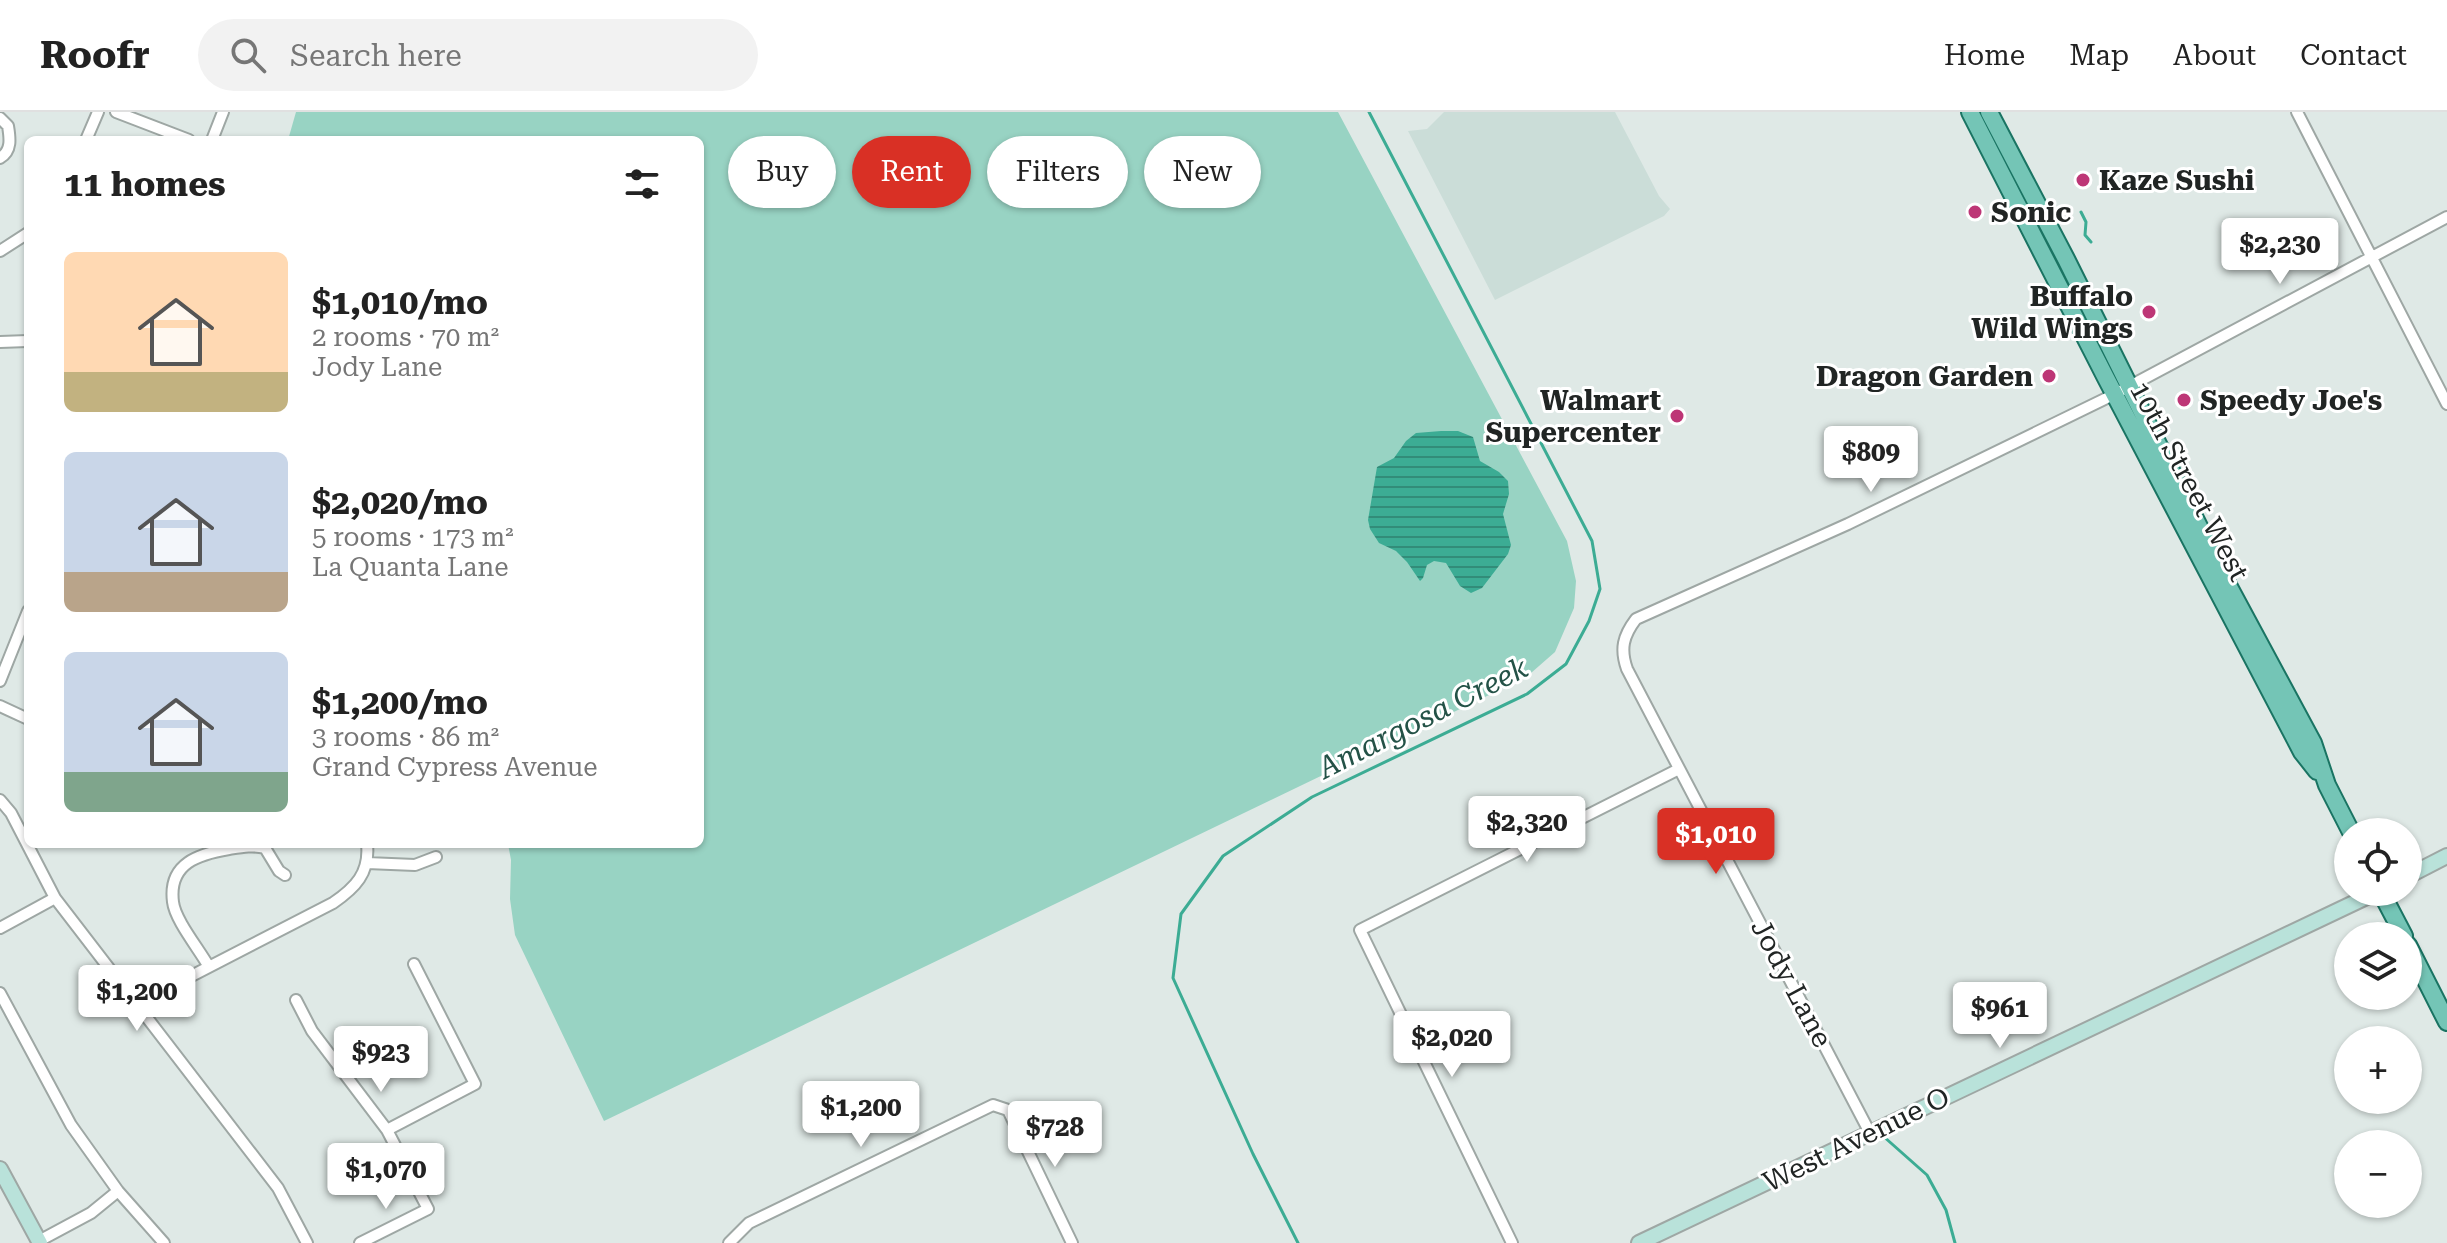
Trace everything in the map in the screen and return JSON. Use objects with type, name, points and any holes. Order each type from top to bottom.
[{"type":"main road","name":"10th Street West","points":[[1970,112],[2313,743],[2327,785],[2344,818]]},
{"type":"main road","name":"10th Street West","points":[[1989,112],[2051,231],[2122,390]]},
{"type":"main road","points":[[1987,145],[1998,149],[2039,225],[2051,231]]},
{"type":"main road","points":[[2422,869],[2447,856]]},
{"type":"main road","name":"West Avenue O","points":[[1639,1243],[2349,906]]},
{"type":"main road","points":[[2422,973],[2447,1022]]},
{"type":"main road","points":[[0,1169],[39,1242]]},
{"type":"street","points":[[88,136],[98,112]]},
{"type":"street","points":[[116,112],[179,136]]},
{"type":"street","points":[[214,136],[223,112]]},
{"type":"street","points":[[2297,112],[2447,404]]},
{"type":"street","points":[[0,118],[8,126],[10,139],[9,148],[0,158]]},
{"type":"street","points":[[2122,390],[2447,217]]},
{"type":"street","points":[[0,251],[24,236]]},
{"type":"street","points":[[0,342],[24,341]]},
{"type":"street","name":"Jody Lane","points":[[1870,1133],[1679,769],[1622,655],[1623,640],[1636,619],[1848,524],[2122,390]]},
{"type":"street","points":[[0,681],[24,622]]},
{"type":"street","points":[[0,706],[24,717]]},
{"type":"street","points":[[1512,1243],[1360,930],[1679,769]]},
{"type":"street","points":[[0,800],[24,833]]},
{"type":"street","points":[[33,848],[55,898],[278,1188],[307,1243]]},
{"type":"street","points":[[209,967],[177,914],[172,900],[175,882],[182,868],[200,854],[237,848]]},
{"type":"street","points":[[265,848],[279,871],[285,875]]},
{"type":"street","points":[[141,1010],[172,986],[333,903],[353,889],[364,875],[367,848]]},
{"type":"street","points":[[367,863],[415,865],[436,857]]},
{"type":"street","points":[[0,928],[55,898]]},
{"type":"street","points":[[387,1130],[475,1084],[414,964]]},
{"type":"street","points":[[0,993],[71,1125],[118,1191],[164,1243]]},
{"type":"street","points":[[296,1000],[312,1031],[387,1130],[428,1209],[360,1243]]},
{"type":"street","points":[[729,1243],[749,1223],[944,1126],[993,1105],[1008,1110],[1072,1243]]},
{"type":"street","points":[[39,1242],[91,1213],[118,1191]]},
{"type":"shaded area","points":[[296,112],[1338,112],[1567,541],[1576,581],[1574,608],[1555,652],[1514,683],[604,1121],[515,935],[510,899],[509,848],[704,848],[704,136],[289,136]]},
{"type":"shaded area","points":[[1444,112],[1615,112],[1659,196],[1670,209],[1664,216],[1495,300],[1408,131],[1427,129]]},
{"type":"shaded area","points":[[1458,431],[1473,437],[1480,461],[1508,481],[1509,494],[1503,514],[1511,545],[1508,554],[1482,588],[1471,593],[1460,586],[1446,563],[1434,561],[1427,565],[1420,581],[1396,551],[1379,543],[1368,520],[1377,467],[1394,458],[1416,433]]},
{"type":"waterway","name":"Amargosa Creek","points":[[1298,1243],[1253,1154],[1173,978],[1181,914],[1223,856],[1312,797],[1527,694],[1566,664],[1589,621],[1600,589],[1592,541],[1369,112]]},
{"type":"waterway","points":[[2081,212],[2086,222],[2085,235],[2091,242]]},
{"type":"waterway","points":[[1883,1136],[1927,1175],[1946,1210],[1955,1243]]},
{"type":"place","name":"Kaze Sushi","points":[[2083,180]]},
{"type":"place","name":"Sonic","points":[[1975,212]]},
{"type":"place","name":"Buffalo Wild Wings","points":[[2149,312]]},
{"type":"place","name":"Dragon Garden","points":[[2049,376]]},
{"type":"place","name":"Speedy Joe's","points":[[2184,400]]},
{"type":"place","name":"Walmart Supercenter","points":[[1677,416]]}]
